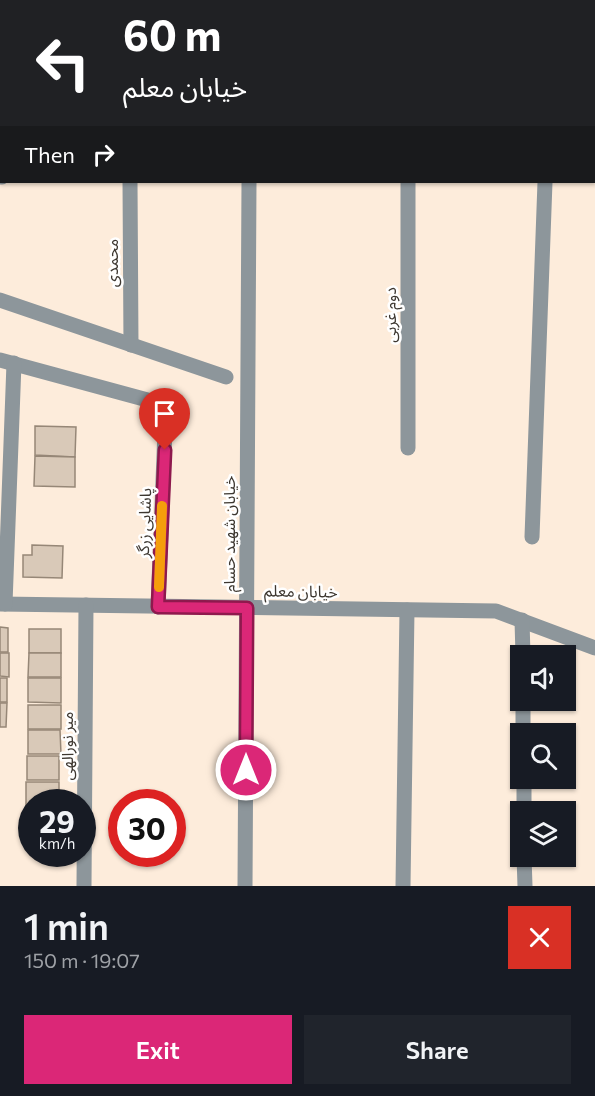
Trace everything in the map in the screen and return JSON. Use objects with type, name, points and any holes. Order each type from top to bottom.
[{"type":"street","name":"محمدی","points":[[130,183],[131,345]]},
{"type":"street","name":"خیابان شهید حسام","points":[[245,886],[249,183]]},
{"type":"street","name":"دوم غربی","points":[[408,183],[408,448]]},
{"type":"street","points":[[531,537],[545,183]]},
{"type":"street","points":[[0,300],[226,377]]},
{"type":"street","points":[[3,604],[7,361]]},
{"type":"street","name":"پاشایی زرگر","points":[[7,361],[166,405],[158,607]]},
{"type":"street","name":"خیابان معلم","points":[[3,604],[496,611],[595,648]]},
{"type":"street","name":"میر نورالهی","points":[[84,886],[86,605]]},
{"type":"street","points":[[403,886],[407,610]]},
{"type":"street","points":[[522,620],[523,645]]},
{"type":"street","points":[[524,867],[525,886]]},
{"type":"building","points":[[35,426],[76,427],[75,457],[35,455]]},
{"type":"building","points":[[35,456],[75,457],[75,487],[34,486]]},
{"type":"building","points":[[32,545],[63,546],[62,578],[23,577],[23,555],[32,555]]},
{"type":"building","points":[[0,627],[8,628],[8,652],[0,652]]},
{"type":"building","points":[[29,629],[61,629],[61,653],[29,653]]},
{"type":"building","points":[[0,653],[9,653],[9,677],[0,676]]},
{"type":"building","points":[[29,653],[61,653],[61,677],[28,677]]},
{"type":"building","points":[[0,678],[7,678],[7,702],[0,702]]},
{"type":"building","points":[[28,678],[61,678],[61,703],[28,702]]},
{"type":"building","points":[[0,703],[7,703],[6,727],[0,727]]},
{"type":"building","points":[[28,705],[61,705],[61,729],[28,729]]},
{"type":"building","points":[[28,730],[60,730],[61,754],[28,754]]},
{"type":"building","points":[[27,756],[59,756],[59,780],[27,780]]},
{"type":"building","points":[[26,782],[59,782],[59,789],[26,789]]},
{"type":"slow traffic","points":[[159,587],[162,506]]},
{"type":"route","points":[[165,450],[158,607],[247,608],[246,770]]}]
